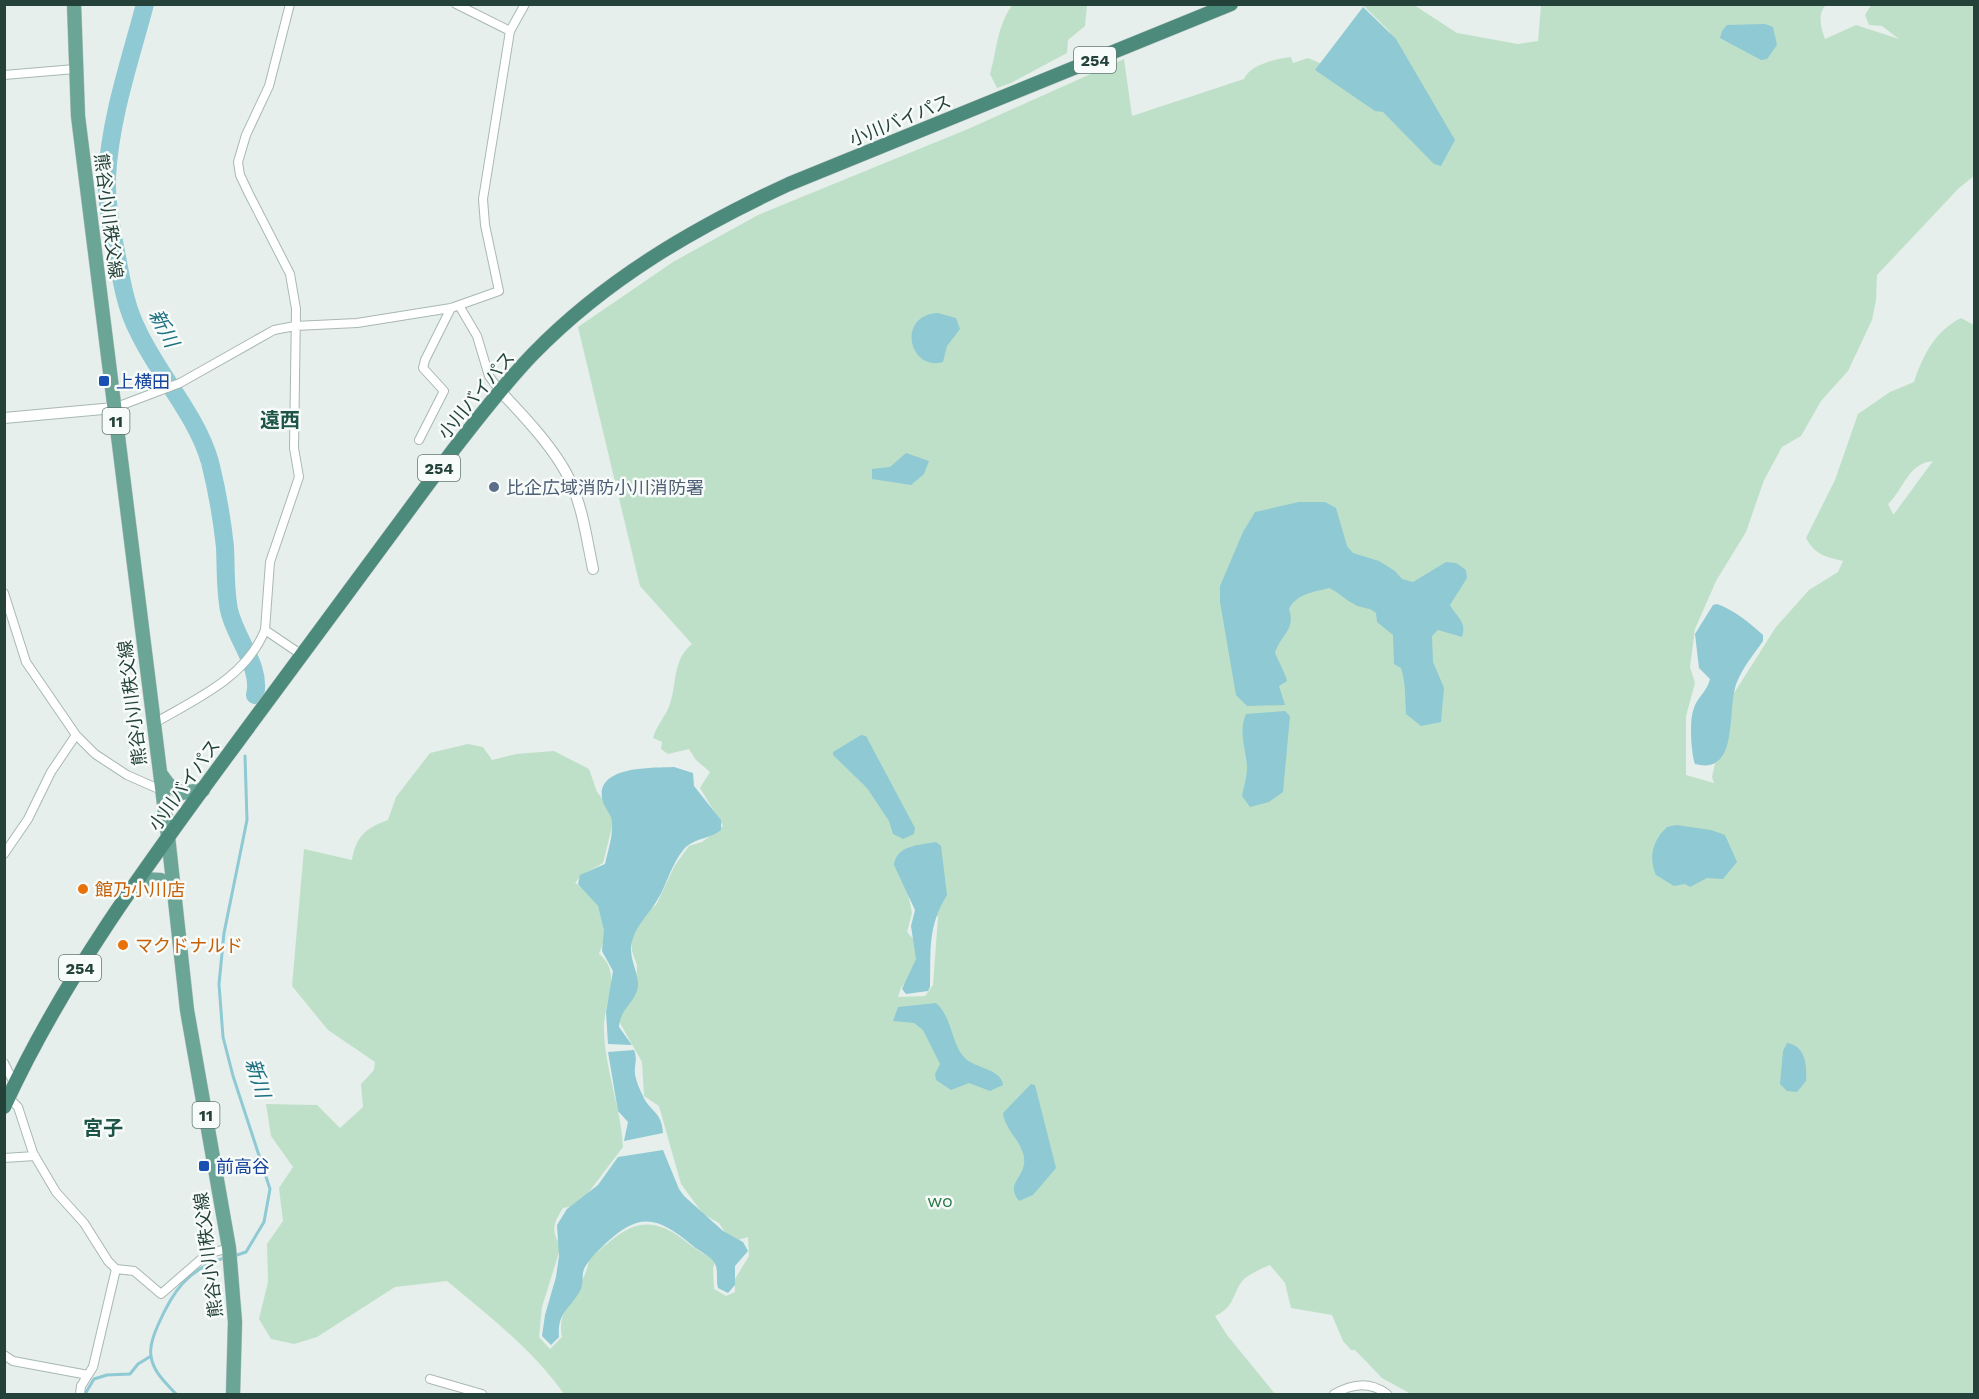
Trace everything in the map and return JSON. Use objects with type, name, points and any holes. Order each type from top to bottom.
[{"type":"highway","name":"小川バイパス","points":[[7,1103],[63,996],[168,836],[454,448],[500,391],[568,320],[653,255],[690,232],[789,184],[1231,4]]},
{"type":"main road","name":"熊谷小川秩父線","points":[[74,4],[78,116],[188,1010],[229,1248],[235,1322],[233,1395]]},
{"type":"main road","points":[[159,771],[168,784],[181,793],[203,790]]},
{"type":"main road","points":[[139,879],[161,880],[174,895]]},
{"type":"street","points":[[153,724],[228,680],[254,651],[265,630],[270,562],[299,477],[294,448],[296,326],[290,274],[240,175],[238,162],[246,135],[269,86],[290,4]]},
{"type":"street","points":[[456,4],[510,31]]},
{"type":"street","points":[[4,418],[114,408],[180,383],[257,338],[296,326],[357,323],[455,307],[499,291],[485,225],[483,199],[510,31],[525,4]]},
{"type":"street","points":[[4,75],[75,69]]},
{"type":"street","points":[[455,307],[477,336],[489,376],[529,422],[566,472],[577,500],[593,569]]},
{"type":"street","points":[[419,440],[444,391],[423,368],[425,360],[455,307]]},
{"type":"street","points":[[4,593],[30,669],[76,735],[95,754],[127,776],[161,790]]},
{"type":"street","points":[[265,630],[302,655]]},
{"type":"street","points":[[4,854],[28,819],[51,772],[76,735]]},
{"type":"street","points":[[4,1063],[15,1084]]},
{"type":"street","points":[[7,1103],[18,1107],[35,1156],[56,1192],[84,1223],[116,1269],[96,1356],[81,1386],[80,1395]]},
{"type":"street","points":[[4,1158],[35,1156]]},
{"type":"street","points":[[116,1269],[134,1271],[161,1294],[207,1254],[229,1248]]},
{"type":"street","points":[[4,1355],[13,1360],[88,1375]]},
{"type":"street","points":[[430,1379],[482,1395]]},
{"type":"street","points":[[1334,1395],[1350,1385],[1369,1385],[1387,1395]]},
{"type":"green space","points":[[1013,4],[1087,5],[1085,26],[1068,40],[1067,53],[997,88],[990,74],[1001,29]]},
{"type":"green space","name":"wo","points":[[1363,5],[1414,5],[1457,33],[1518,44],[1538,41],[1541,5],[1826,5],[1821,13],[1821,26],[1825,39],[1856,25],[1899,39],[1882,26],[1869,25],[1865,15],[1871,5],[1974,5],[1974,176],[1959,188],[1877,275],[1872,320],[1848,371],[1821,401],[1801,436],[1782,447],[1764,480],[1746,532],[1716,581],[1695,629],[1690,667],[1695,683],[1686,716],[1686,775],[1714,783],[1712,777],[1729,701],[1776,627],[1809,590],[1838,572],[1843,561],[1817,552],[1806,538],[1835,480],[1858,414],[1890,392],[1914,382],[1921,362],[1931,345],[1952,323],[1961,318],[1974,325],[1974,1394],[1411,1394],[1382,1378],[1355,1350],[1351,1350],[1343,1341],[1332,1315],[1291,1308],[1285,1283],[1270,1265],[1244,1279],[1227,1308],[1215,1316],[1227,1335],[1275,1394],[564,1394],[524,1348],[447,1281],[395,1287],[317,1337],[294,1344],[271,1339],[259,1319],[268,1282],[267,1244],[283,1221],[279,1188],[293,1167],[271,1136],[266,1104],[317,1105],[340,1128],[363,1107],[361,1084],[374,1070],[375,1062],[328,1030],[292,986],[304,849],[352,860],[359,839],[374,826],[388,820],[396,797],[430,753],[468,744],[483,747],[492,760],[516,754],[554,751],[589,769],[597,792],[615,815],[603,863],[582,875],[575,883],[594,894],[607,932],[599,954],[610,969],[611,978],[604,1027],[605,1042],[623,1147],[579,1205],[563,1208],[557,1218],[554,1231],[561,1246],[542,1307],[539,1337],[550,1349],[562,1337],[563,1316],[583,1279],[589,1259],[620,1234],[640,1225],[663,1228],[716,1259],[713,1268],[714,1289],[726,1296],[735,1292],[735,1279],[749,1256],[748,1237],[731,1242],[719,1223],[703,1214],[681,1184],[659,1106],[644,1096],[642,1062],[616,1016],[636,991],[637,965],[632,951],[632,933],[640,916],[656,905],[675,865],[689,846],[702,842],[723,826],[700,788],[710,772],[696,760],[689,749],[668,754],[661,749],[662,742],[653,738],[668,709],[681,658],[692,644],[640,586],[578,327],[673,262],[758,215],[968,129],[1124,59],[1132,116],[1244,79],[1258,66],[1291,57],[1293,63],[1308,58],[1430,110],[1389,31]],"holes":[[[1933,461],[1894,514],[1893,514],[1888,504],[1907,478],[1917,467]],[[906,883],[938,917],[933,985],[925,996],[898,997],[901,988],[917,968],[919,945],[907,932],[912,913]]]},
{"type":"water","points":[[1363,7],[1396,39],[1455,140],[1441,166],[1434,164],[1383,112],[1375,111],[1315,70]]},
{"type":"water","points":[[1765,24],[1773,27],[1777,45],[1767,59],[1761,60],[1720,38],[1727,25]]},
{"type":"water","points":[[938,313],[956,318],[960,329],[947,346],[943,362],[931,363],[922,359],[915,351],[912,332],[916,323],[925,316]]},
{"type":"water","points":[[906,453],[929,461],[924,474],[911,485],[872,479],[872,469],[890,467]]},
{"type":"water","points":[[1299,502],[1325,502],[1336,508],[1347,546],[1353,553],[1379,561],[1395,571],[1402,579],[1413,582],[1446,562],[1456,563],[1466,570],[1467,578],[1450,605],[1462,623],[1462,637],[1438,630],[1432,636],[1433,662],[1444,688],[1441,722],[1421,726],[1406,714],[1403,674],[1401,668],[1394,664],[1393,635],[1377,622],[1376,613],[1357,606],[1329,588],[1301,597],[1289,609],[1291,622],[1275,653],[1287,681],[1279,686],[1285,705],[1247,706],[1236,695],[1220,602],[1220,586],[1243,532],[1255,512]]},
{"type":"water","points":[[1717,604],[1747,622],[1763,635],[1763,641],[1745,666],[1737,682],[1726,750],[1719,760],[1710,765],[1695,764],[1691,736],[1692,713],[1710,679],[1699,668],[1695,634],[1713,605]]},
{"type":"water","points":[[1285,711],[1290,716],[1283,792],[1269,802],[1250,807],[1242,796],[1247,770],[1243,734],[1246,714]]},
{"type":"water","points":[[861,735],[866,736],[915,828],[914,834],[903,839],[893,834],[889,821],[867,788],[833,755],[833,752]]},
{"type":"water","points":[[674,767],[693,773],[694,786],[721,820],[721,830],[684,849],[656,902],[637,930],[631,950],[638,987],[622,1015],[619,1027],[632,1045],[608,1044],[606,1012],[613,971],[602,951],[604,930],[598,906],[578,884],[580,875],[605,864],[612,827],[612,819],[603,802],[602,790],[607,781],[627,771]]},
{"type":"water","points":[[1676,825],[1711,830],[1725,835],[1737,862],[1723,879],[1707,878],[1690,887],[1685,884],[1674,886],[1656,875],[1652,862],[1655,843],[1667,827]]},
{"type":"water","points":[[936,842],[941,846],[947,895],[933,929],[930,987],[928,991],[906,994],[902,989],[916,959],[911,926],[915,910],[894,865],[899,853],[904,850],[916,845]]},
{"type":"water","points":[[936,1003],[946,1016],[960,1053],[969,1061],[998,1075],[1003,1085],[990,1091],[969,1083],[951,1090],[936,1080],[935,1074],[940,1064],[923,1030],[914,1023],[893,1021],[898,1007]]},
{"type":"water","points":[[1787,1043],[1798,1048],[1804,1058],[1806,1081],[1797,1092],[1787,1091],[1780,1084],[1783,1051]]},
{"type":"water","points":[[634,1050],[637,1082],[646,1101],[658,1116],[663,1133],[624,1141],[628,1122],[618,1111],[608,1052]]},
{"type":"water","points":[[1031,1084],[1035,1085],[1056,1168],[1033,1195],[1019,1201],[1014,1189],[1024,1164],[1024,1157],[1003,1113]]},
{"type":"water","points":[[663,1150],[684,1196],[723,1231],[743,1242],[748,1251],[735,1266],[735,1285],[728,1293],[718,1288],[716,1266],[709,1257],[669,1228],[649,1222],[639,1222],[618,1233],[587,1264],[583,1272],[581,1289],[562,1316],[559,1337],[551,1345],[542,1336],[559,1256],[557,1225],[567,1209],[598,1185],[618,1157]]},
{"type":"waterway","name":"新川","points":[[145,4],[112,133],[107,177],[110,217],[127,304],[134,322],[156,364],[187,411],[204,444],[210,462],[224,536],[229,610],[255,674],[255,695]]},
{"type":"waterway","name":"新川","points":[[234,1256],[246,1252],[264,1222],[270,1189],[233,1076],[223,1037],[219,984],[224,933],[247,820],[245,756]]},
{"type":"waterway","name":"新川","points":[[176,1394],[160,1377],[152,1362],[151,1348],[154,1336],[169,1302],[183,1283],[200,1269],[224,1258]]},
{"type":"waterway","points":[[85,1394],[94,1379],[107,1375],[130,1374],[138,1364],[151,1356]]},
{"type":"place","name":"上横田","points":[[104,381]]},
{"type":"place","name":"比企広域消防小川消防署","points":[[494,487]]},
{"type":"place","name":"館乃小川店","points":[[83,889]]},
{"type":"place","name":"マクドナルド","points":[[123,945]]},
{"type":"place","name":"前高谷","points":[[204,1166]]},
{"type":"district","name":"遠西","points":[[280,420]]},
{"type":"district","name":"宮子","points":[[103,1128]]}]
